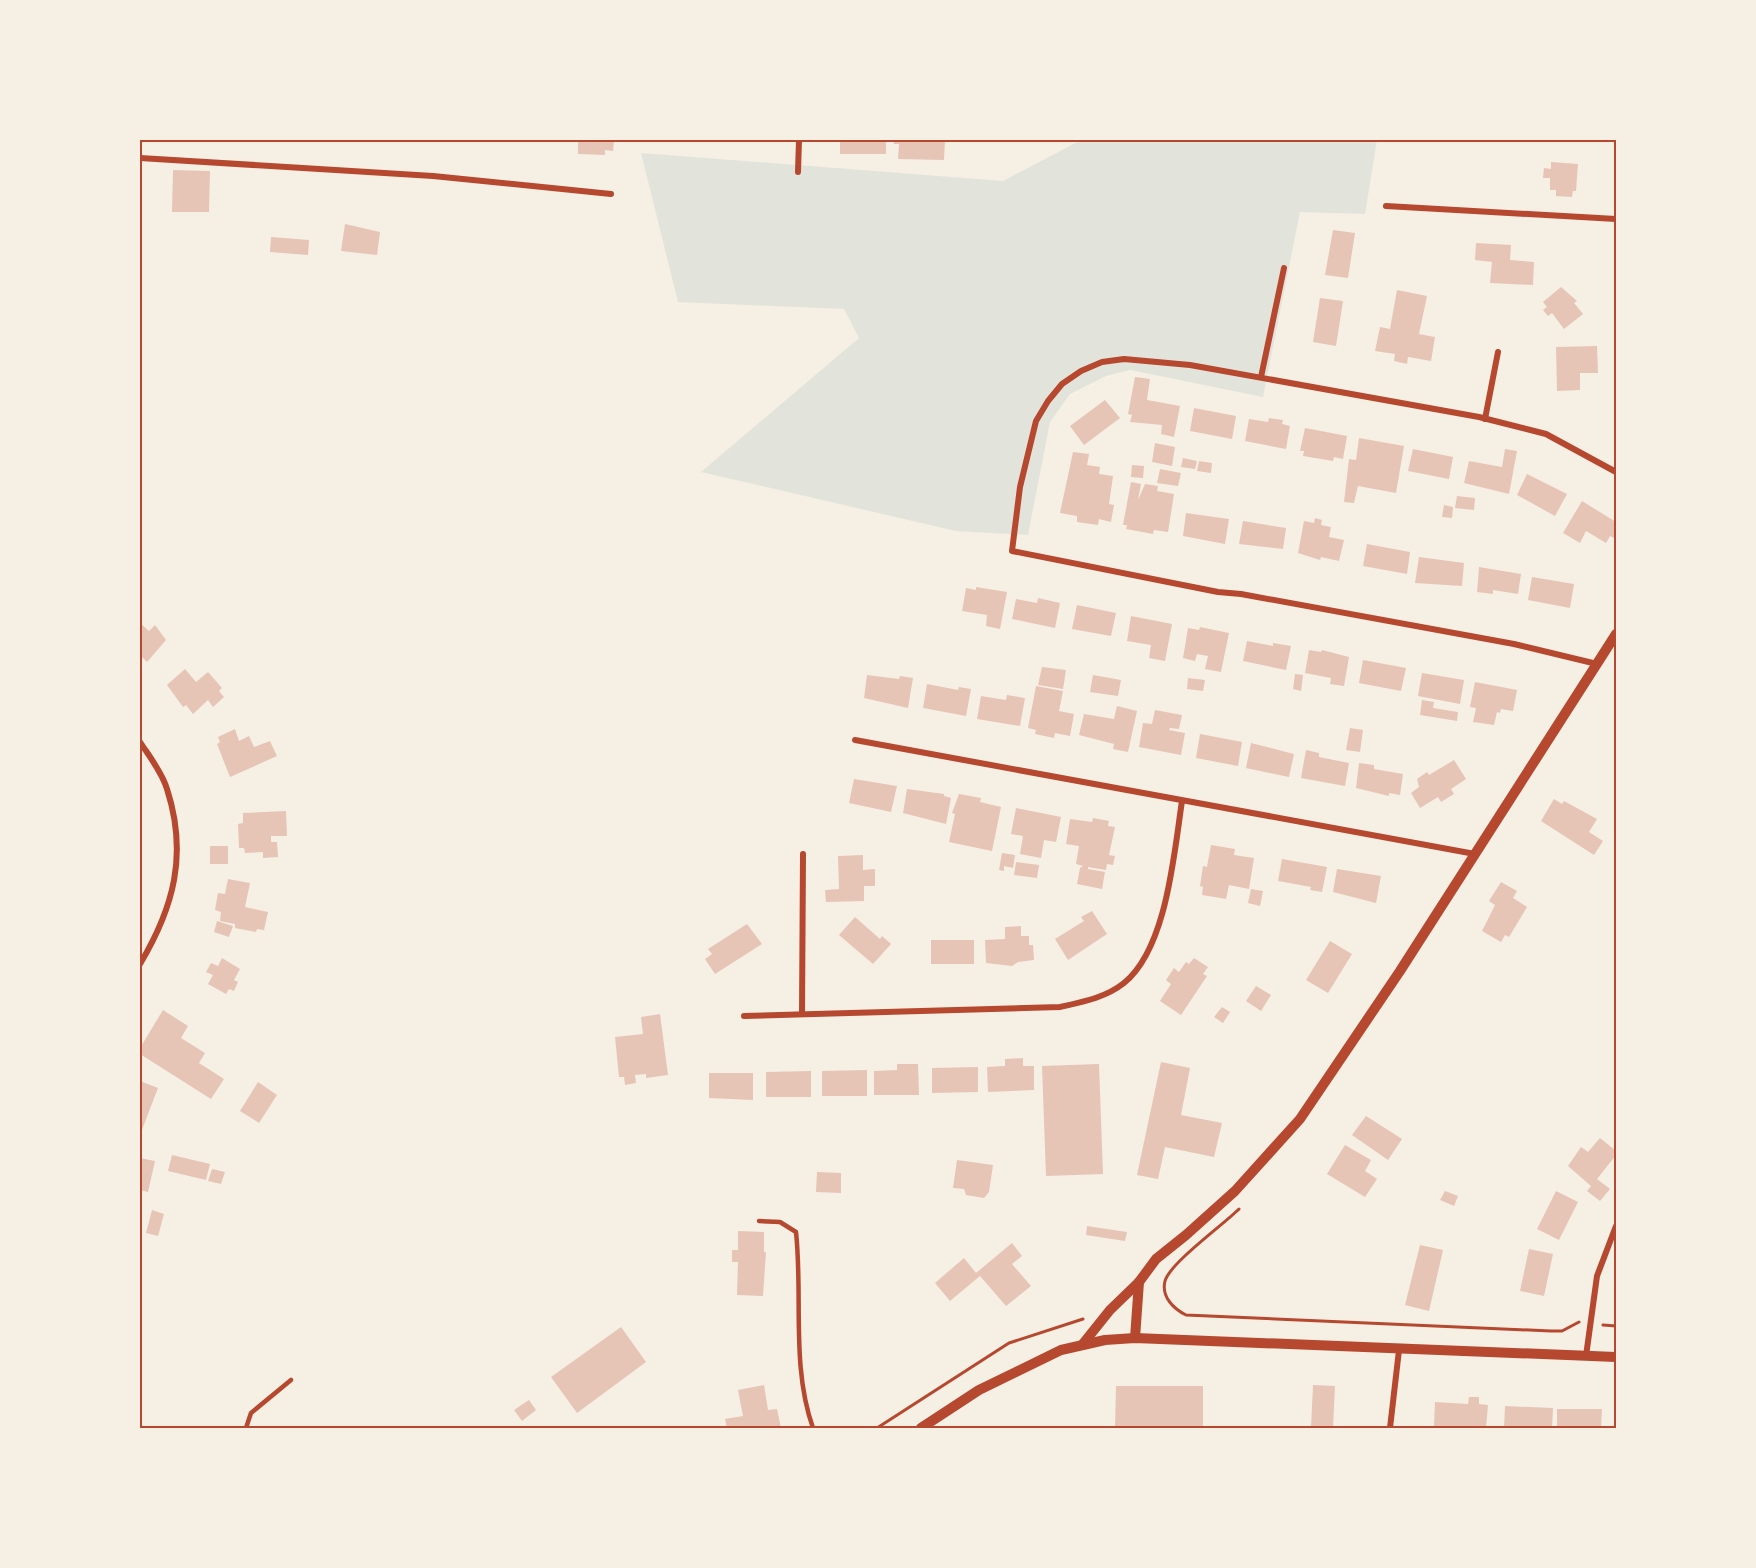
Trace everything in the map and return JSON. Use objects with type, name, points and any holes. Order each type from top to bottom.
[{"type":"street","points":[[798,172],[799,140]]},
{"type":"street","points":[[140,158],[433,176],[611,194]]},
{"type":"street","points":[[1386,206],[1617,219]]},
{"type":"street","points":[[1261,376],[1284,268]]},
{"type":"street","points":[[1485,418],[1498,352]]},
{"type":"street","points":[[1597,664],[1514,644],[1241,594],[1218,592],[1012,551],[1020,487],[1036,421],[1062,384],[1102,362],[1146,360],[1261,376],[1485,418],[1546,434],[1617,472]]},
{"type":"street","points":[[1082,1345],[1110,1310],[1139,1282],[1156,1259],[1235,1191],[1300,1119],[1476,855],[1617,634]]},
{"type":"street","points":[[855,740],[1476,855]]},
{"type":"street","points":[[140,741],[167,787],[177,854],[171,898],[164,920],[140,964]]},
{"type":"street","points":[[744,1016],[1060,1007],[1105,995],[1125,982],[1140,964],[1152,943],[1159,921],[1182,801]]},
{"type":"street","points":[[802,1013],[803,854]]},
{"type":"street","points":[[1586,1356],[1588,1324],[1597,1276],[1617,1226]]},
{"type":"street","points":[[1136,1338],[1139,1282]]},
{"type":"street","points":[[923,1428],[979,1390],[1019,1368],[1061,1350],[1136,1338],[1617,1357]]},
{"type":"street","points":[[1390,1428],[1399,1350]]},
{"type":"lane","points":[[759,1221],[780,1222],[796,1232],[800,1272],[799,1351],[806,1410],[813,1428]]},
{"type":"lane","points":[[246,1428],[251,1413],[291,1380]]},
{"type":"path","points":[[1247,1202],[1174,1267],[1165,1281],[1167,1298],[1177,1310],[1186,1314],[1551,1331],[1562,1331],[1576,1322],[1617,1326]]},
{"type":"path","points":[[877,1428],[1009,1342],[1088,1316]]},
{"type":"shaded area","points":[[1081,140],[1377,140],[1365,214],[1300,212],[1263,397],[1130,370],[1106,376],[1070,394],[1050,422],[1028,535],[956,531],[701,472],[859,338],[844,309],[678,302],[641,153],[1003,181]]},
{"type":"building","points":[[578,140],[614,140],[613,151],[605,150],[605,155],[578,154]]},
{"type":"building","points":[[840,140],[886,140],[886,154],[840,154]]},
{"type":"building","points":[[894,140],[945,140],[944,160],[898,159],[899,144],[894,144]]},
{"type":"building","points":[[1551,162],[1578,164],[1576,191],[1573,191],[1572,197],[1556,196],[1556,190],[1550,190],[1550,178],[1543,178],[1544,168],[1551,169]]},
{"type":"building","points":[[173,170],[210,171],[209,212],[172,212]]},
{"type":"building","points":[[345,224],[380,232],[377,255],[341,251]]},
{"type":"building","points":[[1333,230],[1355,233],[1348,278],[1325,275]]},
{"type":"building","points":[[271,237],[309,240],[308,255],[270,252]]},
{"type":"building","points":[[1476,243],[1511,245],[1510,260],[1534,262],[1533,285],[1490,283],[1492,262],[1475,260]]},
{"type":"building","points":[[1561,287],[1577,301],[1574,303],[1583,314],[1564,329],[1552,313],[1548,316],[1543,310],[1547,307],[1543,302]]},
{"type":"building","points":[[1397,290],[1427,296],[1419,334],[1435,337],[1431,361],[1408,357],[1407,364],[1394,361],[1395,354],[1375,351],[1380,327],[1390,329]]},
{"type":"building","points":[[1320,298],[1343,301],[1336,346],[1313,342]]},
{"type":"building","points":[[1597,346],[1598,373],[1580,373],[1580,390],[1557,391],[1556,347]]},
{"type":"building","points":[[1135,377],[1150,379],[1147,400],[1180,406],[1174,437],[1161,434],[1162,425],[1130,422],[1132,415],[1128,414]]},
{"type":"building","points":[[1105,400],[1120,418],[1084,445],[1070,426]]},
{"type":"building","points":[[1194,408],[1236,416],[1232,439],[1190,431]]},
{"type":"building","points":[[1269,418],[1283,420],[1282,424],[1290,426],[1286,449],[1245,441],[1249,419],[1268,422]]},
{"type":"building","points":[[1305,428],[1347,436],[1343,459],[1334,457],[1333,461],[1303,456],[1304,451],[1300,451]]},
{"type":"building","points":[[1359,438],[1404,446],[1396,493],[1358,486],[1354,503],[1344,502],[1349,459],[1356,460]]},
{"type":"building","points":[[1155,443],[1175,447],[1172,466],[1152,462]]},
{"type":"building","points":[[1413,449],[1453,457],[1449,479],[1408,471]]},
{"type":"building","points":[[1505,449],[1517,451],[1509,494],[1464,483],[1469,461],[1502,467]]},
{"type":"building","points":[[1073,452],[1089,454],[1087,465],[1100,467],[1099,474],[1113,476],[1109,504],[1114,505],[1111,522],[1099,519],[1098,525],[1077,522],[1077,516],[1060,513]]},
{"type":"building","points":[[1183,458],[1197,461],[1195,469],[1181,467]]},
{"type":"building","points":[[1199,461],[1212,463],[1211,473],[1197,471]]},
{"type":"building","points":[[1132,465],[1144,466],[1143,478],[1131,477]]},
{"type":"building","points":[[1160,469],[1181,473],[1178,486],[1157,483]]},
{"type":"building","points":[[1527,474],[1567,494],[1555,516],[1517,495]]},
{"type":"building","points":[[1131,482],[1141,484],[1138,500],[1145,484],[1158,486],[1157,491],[1174,494],[1168,532],[1154,530],[1153,534],[1126,529],[1127,525],[1123,525]]},
{"type":"building","points":[[1457,496],[1475,498],[1474,510],[1455,508]]},
{"type":"building","points":[[1582,501],[1616,522],[1616,539],[1610,536],[1606,543],[1586,531],[1580,543],[1563,533]]},
{"type":"building","points":[[1444,505],[1453,507],[1452,518],[1442,517]]},
{"type":"building","points":[[1186,513],[1229,519],[1225,544],[1183,536]]},
{"type":"building","points":[[1315,518],[1322,520],[1321,525],[1331,527],[1329,537],[1344,540],[1339,561],[1321,557],[1320,560],[1298,553],[1304,521],[1314,523]]},
{"type":"building","points":[[1243,521],[1286,528],[1283,549],[1239,544]]},
{"type":"building","points":[[1367,544],[1410,552],[1407,574],[1363,566]]},
{"type":"building","points":[[1419,557],[1464,563],[1462,586],[1415,583]]},
{"type":"building","points":[[1479,567],[1521,574],[1518,594],[1493,590],[1493,594],[1477,592]]},
{"type":"building","points":[[1532,577],[1574,584],[1570,608],[1528,600]]},
{"type":"building","points":[[976,587],[1007,592],[1000,629],[986,626],[987,615],[962,611],[966,588],[976,590]]},
{"type":"building","points":[[1038,598],[1060,603],[1055,628],[1012,619],[1016,599],[1037,603]]},
{"type":"building","points":[[1077,605],[1116,613],[1111,636],[1072,629]]},
{"type":"building","points":[[1131,616],[1172,624],[1165,661],[1149,658],[1151,645],[1127,641]]},
{"type":"building","points":[[140,623],[149,631],[155,625],[166,640],[147,662],[140,655]]},
{"type":"building","points":[[1200,627],[1229,633],[1221,672],[1205,669],[1208,656],[1197,654],[1195,661],[1183,658],[1188,628],[1199,630]]},
{"type":"building","points":[[1247,641],[1273,646],[1273,643],[1291,646],[1286,670],[1243,661]]},
{"type":"building","points":[[1309,650],[1321,652],[1322,650],[1349,657],[1344,686],[1330,684],[1331,678],[1305,673]]},
{"type":"building","points":[[1363,660],[1406,668],[1401,691],[1359,683]]},
{"type":"building","points":[[1042,667],[1066,670],[1063,689],[1038,685]]},
{"type":"building","points":[[185,669],[196,682],[208,672],[222,688],[219,691],[224,697],[213,707],[208,700],[193,714],[186,705],[183,707],[167,685]]},
{"type":"building","points":[[1422,673],[1464,680],[1460,704],[1418,696]]},
{"type":"building","points":[[1295,674],[1303,675],[1301,691],[1293,689]]},
{"type":"building","points":[[867,675],[899,679],[900,676],[913,678],[908,708],[864,698]]},
{"type":"building","points":[[1093,675],[1121,680],[1118,696],[1090,692]]},
{"type":"building","points":[[1188,678],[1205,680],[1203,691],[1187,689]]},
{"type":"building","points":[[1475,682],[1517,690],[1513,711],[1501,709],[1500,713],[1497,712],[1494,725],[1473,722],[1476,708],[1470,707]]},
{"type":"building","points":[[927,684],[958,690],[959,687],[971,689],[966,716],[923,708]]},
{"type":"building","points":[[1036,686],[1063,691],[1059,711],[1074,714],[1070,736],[1055,733],[1054,738],[1035,734],[1036,730],[1028,728]]},
{"type":"building","points":[[1007,695],[1025,698],[1020,726],[977,719],[981,696],[1006,700]]},
{"type":"building","points":[[1422,700],[1434,702],[1433,708],[1458,712],[1457,721],[1420,715]]},
{"type":"building","points":[[1117,706],[1137,711],[1128,752],[1113,749],[1114,744],[1079,735],[1084,714],[1114,719]]},
{"type":"building","points":[[1155,710],[1182,715],[1179,729],[1170,728],[1169,730],[1185,733],[1181,755],[1139,747],[1143,723],[1152,724]]},
{"type":"building","points":[[1350,728],[1363,730],[1360,752],[1346,750]]},
{"type":"building","points":[[235,729],[239,741],[249,736],[254,747],[270,741],[277,756],[230,777],[217,744],[220,742],[218,737]]},
{"type":"building","points":[[1200,734],[1242,742],[1238,766],[1196,758]]},
{"type":"building","points":[[1251,743],[1294,754],[1289,777],[1246,768]]},
{"type":"building","points":[[1306,750],[1319,753],[1319,757],[1349,763],[1345,786],[1301,778]]},
{"type":"building","points":[[1454,760],[1466,779],[1451,789],[1454,794],[1441,802],[1438,797],[1420,808],[1411,793],[1419,787],[1417,779],[1427,772],[1429,775]]},
{"type":"building","points":[[1359,763],[1374,765],[1374,769],[1403,774],[1400,795],[1389,793],[1389,796],[1356,788]]},
{"type":"building","points":[[854,779],[897,786],[891,812],[849,803]]},
{"type":"building","points":[[907,789],[944,794],[951,798],[946,824],[903,813]]},
{"type":"building","points":[[959,794],[981,798],[980,802],[1001,807],[992,851],[949,842],[955,814],[952,813]]},
{"type":"building","points":[[1554,799],[1562,804],[1564,801],[1597,819],[1589,832],[1603,841],[1594,855],[1541,821]]},
{"type":"building","points":[[1016,808],[1061,817],[1056,842],[1044,840],[1041,858],[1020,854],[1023,836],[1011,834]]},
{"type":"building","points":[[286,811],[287,836],[271,836],[271,842],[277,842],[278,857],[263,858],[263,852],[245,853],[244,848],[239,848],[238,824],[243,823],[243,813]]},
{"type":"building","points":[[1093,818],[1109,821],[1108,826],[1115,827],[1109,855],[1115,856],[1113,865],[1107,864],[1106,870],[1088,867],[1088,869],[1105,872],[1102,889],[1077,884],[1080,868],[1083,866],[1076,864],[1079,846],[1066,844],[1070,819],[1092,822]]},
{"type":"building","points":[[1211,845],[1235,849],[1234,855],[1254,858],[1249,889],[1229,885],[1226,899],[1202,895],[1203,887],[1200,886],[1203,866],[1207,867]]},
{"type":"building","points":[[210,846],[228,846],[228,864],[210,864]]},
{"type":"building","points":[[1002,853],[1015,855],[1013,868],[1004,866],[1004,871],[999,870]]},
{"type":"building","points":[[863,855],[863,870],[875,869],[875,886],[864,886],[864,901],[826,902],[825,890],[839,889],[838,856]]},
{"type":"building","points":[[1282,859],[1327,867],[1322,892],[1310,890],[1311,887],[1278,881]]},
{"type":"building","points":[[1016,862],[1039,865],[1037,878],[1014,875]]},
{"type":"building","points":[[1337,869],[1381,876],[1376,903],[1333,892]]},
{"type":"building","points":[[228,879],[250,883],[245,907],[268,912],[264,930],[257,929],[256,932],[235,928],[235,924],[220,921],[221,912],[215,910],[218,893],[225,894]]},
{"type":"building","points":[[1501,882],[1517,891],[1513,898],[1527,907],[1509,937],[1505,935],[1501,942],[1482,931],[1495,905],[1489,901]]},
{"type":"building","points":[[1251,889],[1263,891],[1260,906],[1248,903]]},
{"type":"building","points":[[1092,911],[1107,934],[1068,960],[1055,939],[1084,921],[1081,917]]},
{"type":"building","points":[[855,917],[880,939],[882,936],[891,944],[873,964],[839,935]]},
{"type":"building","points":[[217,921],[233,926],[229,937],[214,932]]},
{"type":"building","points":[[747,924],[762,944],[715,974],[705,959],[712,954],[708,949]]},
{"type":"building","points":[[1021,926],[1021,936],[1029,936],[1029,945],[1033,945],[1034,960],[1018,962],[1012,966],[986,963],[985,940],[1005,939],[1005,927]]},
{"type":"building","points":[[931,940],[974,940],[974,964],[931,964]]},
{"type":"building","points":[[1330,941],[1352,954],[1328,993],[1306,980]]},
{"type":"building","points":[[222,958],[240,969],[234,980],[238,982],[234,991],[229,989],[226,994],[208,984],[213,975],[206,972],[211,963],[218,966]]},
{"type":"building","points":[[1194,958],[1208,967],[1203,974],[1207,976],[1181,1015],[1160,1001],[1171,984],[1166,980],[1174,968],[1179,972],[1186,962],[1189,964]]},
{"type":"building","points":[[1256,986],[1271,995],[1261,1011],[1246,1001]]},
{"type":"building","points":[[1222,1007],[1230,1012],[1223,1023],[1214,1017]]},
{"type":"building","points":[[163,1010],[188,1026],[181,1038],[205,1053],[199,1063],[224,1079],[211,1099],[140,1054],[140,1048]]},
{"type":"building","points":[[660,1014],[668,1075],[646,1078],[646,1074],[635,1075],[636,1083],[625,1085],[624,1077],[619,1077],[615,1037],[643,1034],[641,1017]]},
{"type":"building","points":[[1023,1058],[1023,1066],[1034,1066],[1034,1090],[988,1092],[987,1067],[1005,1066],[1005,1059]]},
{"type":"building","points":[[1161,1062],[1190,1068],[1181,1115],[1222,1123],[1214,1157],[1165,1147],[1158,1179],[1137,1175]]},
{"type":"building","points":[[897,1064],[918,1064],[919,1095],[874,1095],[874,1071],[897,1070]]},
{"type":"building","points":[[1099,1064],[1103,1174],[1046,1176],[1042,1066]]},
{"type":"building","points":[[978,1067],[978,1092],[932,1093],[932,1068]]},
{"type":"building","points":[[867,1070],[867,1096],[822,1096],[822,1071]]},
{"type":"building","points":[[811,1071],[811,1097],[766,1097],[766,1072]]},
{"type":"building","points":[[709,1073],[753,1073],[753,1100],[709,1098]]},
{"type":"building","points":[[140,1081],[158,1088],[140,1135]]},
{"type":"building","points":[[258,1082],[277,1095],[259,1123],[240,1111]]},
{"type":"building","points":[[1366,1116],[1402,1139],[1388,1160],[1352,1135]]},
{"type":"building","points":[[1600,1138],[1616,1151],[1616,1155],[1597,1179],[1610,1189],[1600,1201],[1587,1191],[1591,1186],[1568,1166],[1581,1147],[1588,1152]]},
{"type":"building","points":[[1345,1145],[1371,1160],[1365,1171],[1377,1179],[1365,1197],[1327,1174]]},
{"type":"building","points":[[172,1155],[210,1164],[206,1180],[168,1171]]},
{"type":"building","points":[[140,1158],[155,1161],[148,1192],[140,1190]]},
{"type":"building","points":[[957,1160],[993,1165],[989,1192],[984,1198],[966,1195],[964,1189],[953,1188]]},
{"type":"building","points":[[212,1169],[225,1172],[221,1184],[208,1181]]},
{"type":"building","points":[[817,1172],[841,1173],[841,1193],[816,1192]]},
{"type":"building","points":[[1445,1191],[1458,1196],[1454,1206],[1440,1200]]},
{"type":"building","points":[[1556,1191],[1578,1202],[1559,1240],[1537,1229]]},
{"type":"building","points":[[152,1210],[164,1214],[158,1236],[146,1233]]},
{"type":"building","points":[[1087,1226],[1127,1232],[1125,1241],[1086,1235]]},
{"type":"building","points":[[738,1231],[764,1232],[764,1252],[766,1252],[763,1296],[737,1295],[738,1262],[732,1262],[732,1250],[738,1250]]},
{"type":"building","points":[[1012,1243],[1022,1256],[1012,1264],[1031,1286],[1006,1306],[980,1276],[950,1301],[935,1283],[964,1258],[976,1273]]},
{"type":"building","points":[[1420,1245],[1443,1250],[1429,1311],[1405,1305]]},
{"type":"building","points":[[1529,1249],[1553,1254],[1544,1296],[1520,1291]]},
{"type":"building","points":[[621,1327],[646,1362],[577,1413],[551,1377]]},
{"type":"building","points":[[764,1385],[768,1410],[777,1409],[781,1428],[727,1428],[725,1419],[743,1416],[738,1390]]},
{"type":"building","points":[[1313,1385],[1335,1386],[1333,1428],[1311,1428]]},
{"type":"building","points":[[1116,1386],[1203,1386],[1203,1428],[1115,1428]]},
{"type":"building","points":[[1469,1397],[1479,1397],[1479,1404],[1488,1405],[1486,1428],[1434,1426],[1435,1402],[1468,1404]]},
{"type":"building","points":[[529,1400],[536,1410],[522,1421],[514,1410]]},
{"type":"building","points":[[1505,1406],[1553,1408],[1552,1428],[1504,1428]]},
{"type":"building","points":[[1557,1409],[1602,1409],[1601,1428],[1557,1428]]}]
